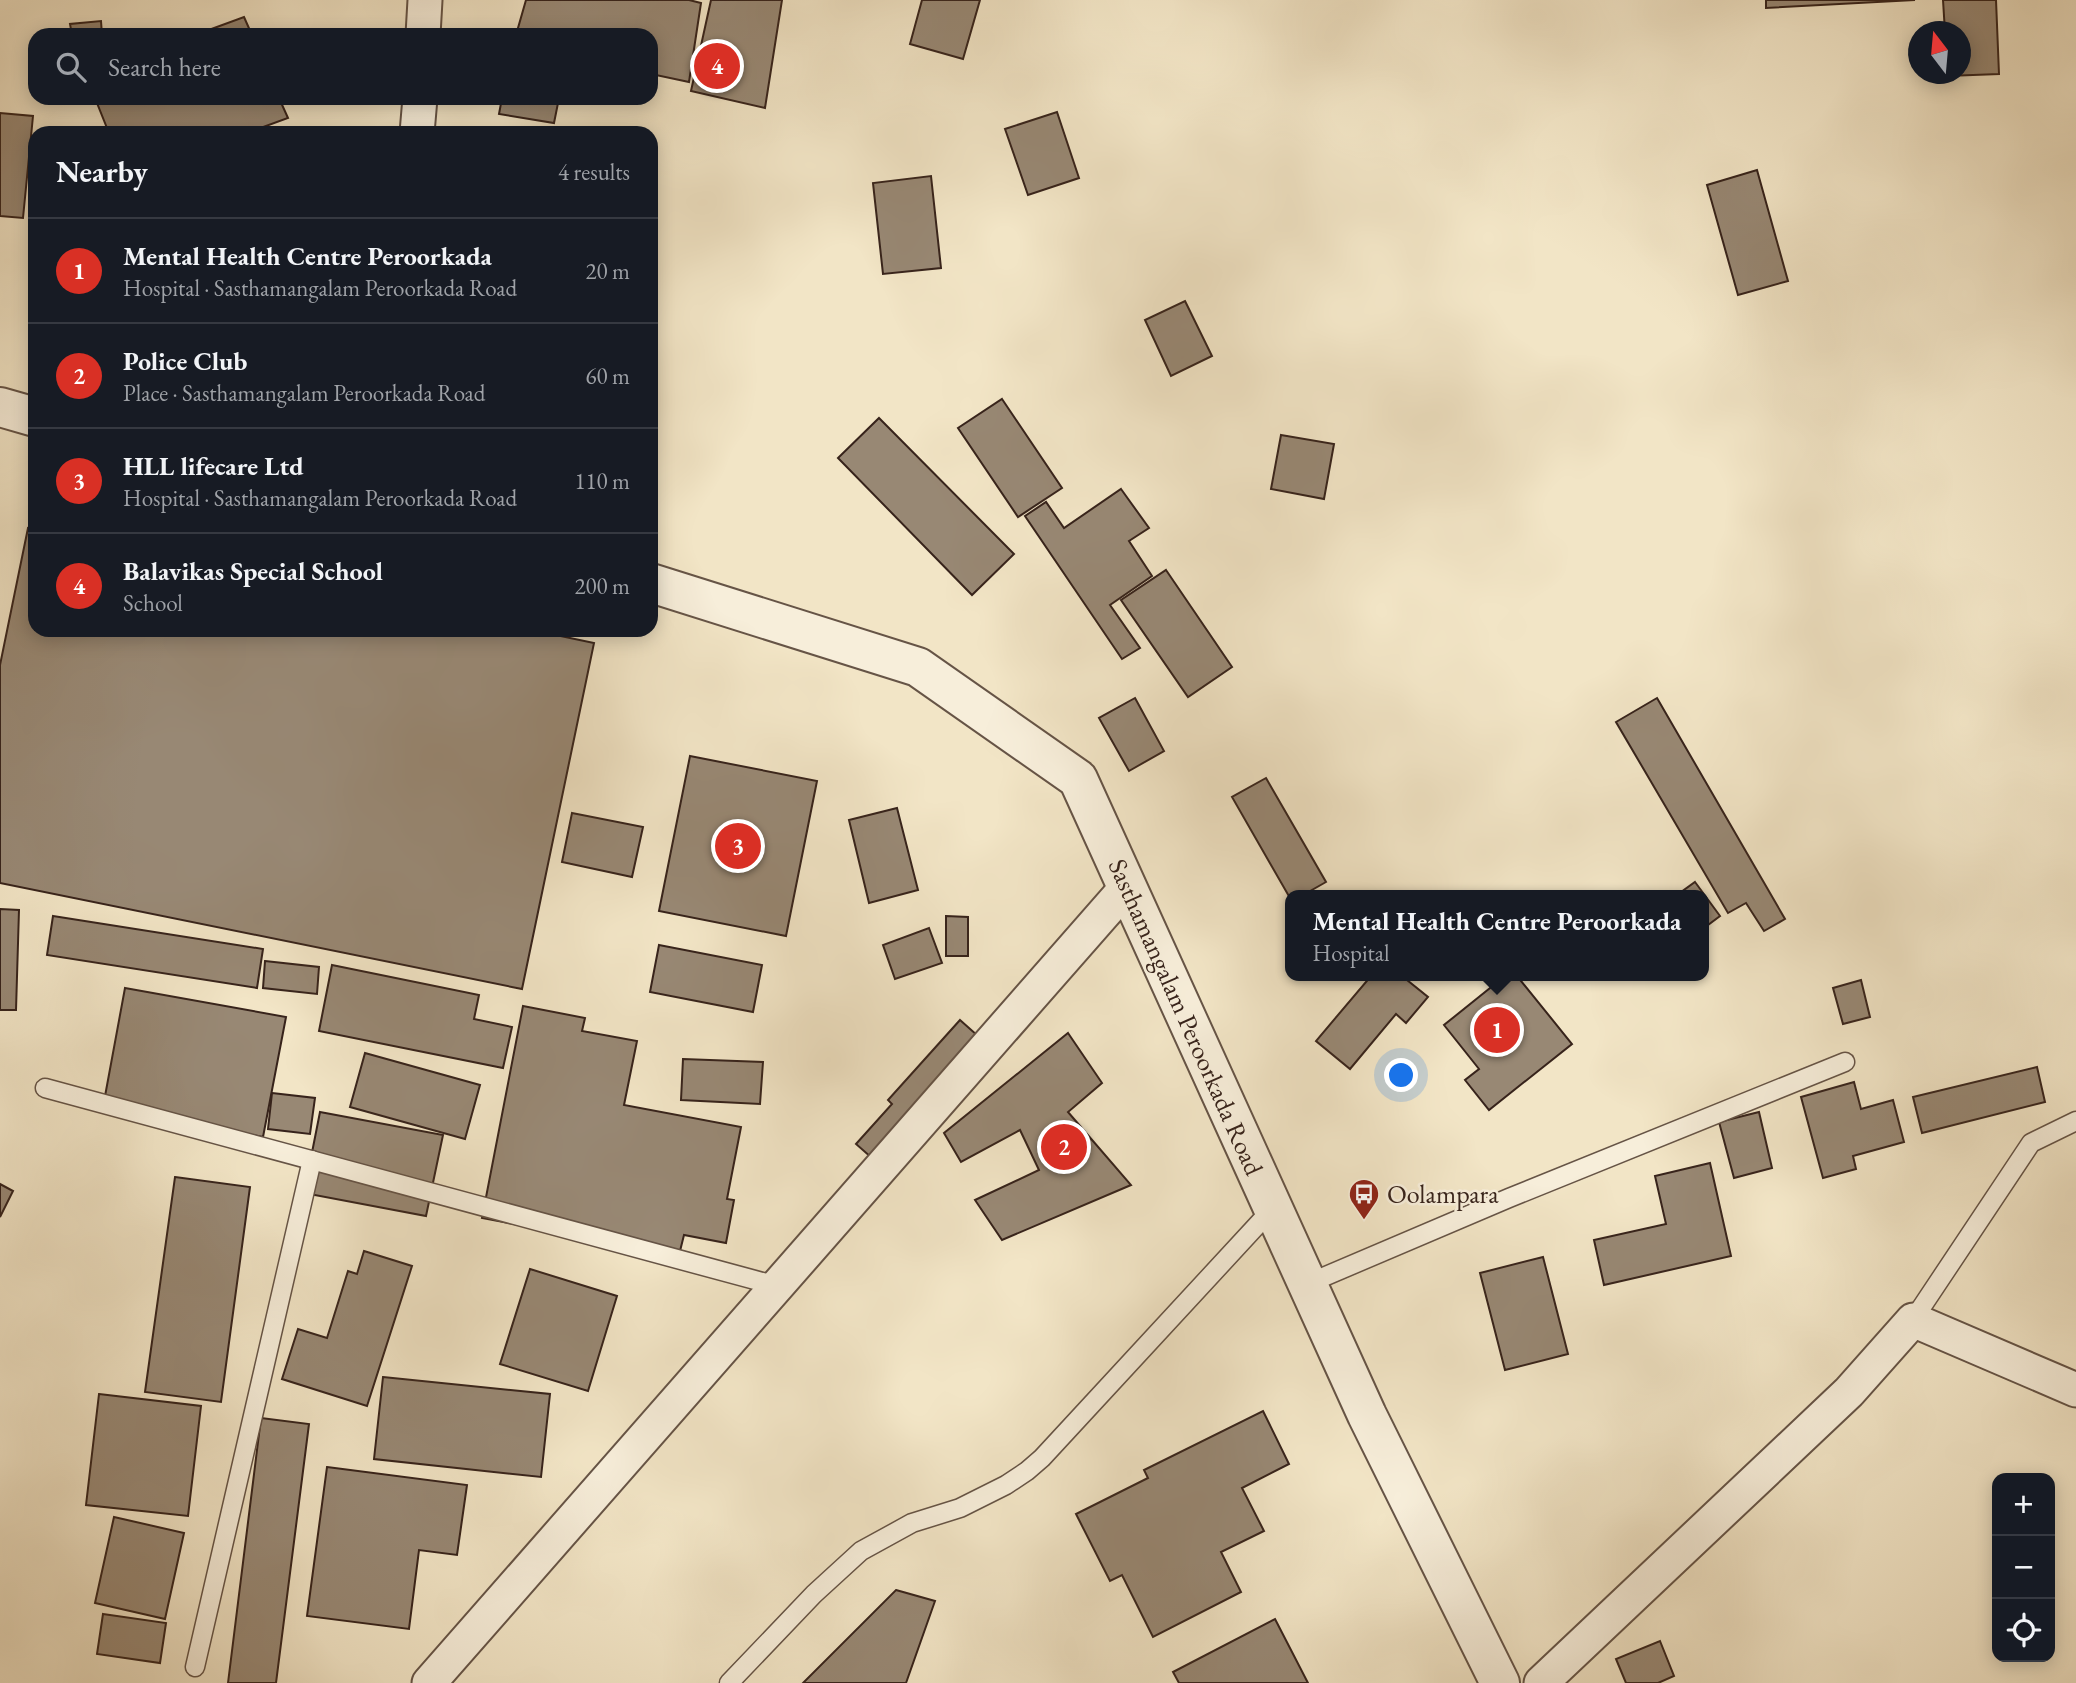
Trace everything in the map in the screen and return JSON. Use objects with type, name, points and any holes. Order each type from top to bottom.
[{"type":"street","points":[[424,28],[425,0]]},
{"type":"street","points":[[418,126],[419,105]]},
{"type":"street","name":"Sasthamangalam Peroorkada Road","points":[[658,585],[918,667],[1078,779],[1367,1415],[1500,1683]]},
{"type":"street","points":[[429,1683],[1127,887]]},
{"type":"street","points":[[1541,1683],[1849,1392],[1913,1320],[2076,1390]]},
{"type":"lane","points":[[1307,1284],[1509,1198],[1845,1062]]},
{"type":"lane","points":[[45,1088],[777,1286]]},
{"type":"lane","points":[[1913,1320],[2031,1143],[2076,1121]]},
{"type":"lane","points":[[195,1667],[312,1160]]},
{"type":"lane","points":[[729,1683],[814,1594],[861,1551],[912,1523],[960,1508],[1006,1485],[1035,1465],[1273,1208]]},
{"type":"building","points":[[526,0],[689,0],[701,3],[689,82],[658,75],[658,28],[518,28]]},
{"type":"building","points":[[711,0],[782,0],[765,108],[691,91]]},
{"type":"building","points":[[922,0],[980,0],[963,59],[910,44]]},
{"type":"building","points":[[1766,0],[1915,0],[1766,8]]},
{"type":"building","points":[[1943,0],[1996,0],[1999,74],[1971,75],[1971,21],[1944,21]]},
{"type":"building","points":[[244,17],[249,28],[214,28]]},
{"type":"building","points":[[101,21],[102,28],[71,28],[70,24]]},
{"type":"building","points":[[98,105],[282,105],[288,118],[266,126],[106,126]]},
{"type":"building","points":[[501,105],[558,105],[554,123],[499,114]]},
{"type":"building","points":[[1057,112],[1079,178],[1028,195],[1005,129]]},
{"type":"building","points":[[0,113],[33,116],[32,126],[28,126],[28,167],[23,218],[0,216]]},
{"type":"building","points":[[1757,170],[1788,281],[1738,295],[1707,185]]},
{"type":"building","points":[[931,176],[941,268],[883,274],[873,183]]},
{"type":"building","points":[[1185,301],[1212,356],[1171,376],[1145,320]]},
{"type":"building","points":[[1002,399],[1062,488],[1018,517],[958,428]]},
{"type":"building","points":[[879,418],[1014,554],[972,595],[838,458]]},
{"type":"building","points":[[1281,435],[1334,444],[1324,499],[1271,489]]},
{"type":"building","points":[[1121,489],[1149,528],[1129,541],[1152,576],[1110,605],[1140,648],[1122,659],[1025,516],[1046,502],[1064,528]]},
{"type":"building","points":[[28,528],[28,637],[565,637],[594,643],[522,989],[0,883],[0,665]]},
{"type":"building","points":[[1166,570],[1232,667],[1188,697],[1121,600]]},
{"type":"building","points":[[1135,698],[1164,751],[1129,771],[1099,718]]},
{"type":"building","points":[[1657,698],[1785,919],[1764,931],[1746,903],[1728,913],[1616,722]]},
{"type":"building","points":[[690,756],[817,781],[786,936],[659,911]]},
{"type":"building","points":[[1266,778],[1326,882],[1312,890],[1285,890],[1232,797]]},
{"type":"building","points":[[897,808],[918,890],[869,903],[849,820]]},
{"type":"building","points":[[572,813],[643,827],[632,877],[562,862]]},
{"type":"building","points":[[1695,882],[1701,890],[1684,890]]},
{"type":"building","points":[[1709,901],[1720,916],[1709,924]]},
{"type":"building","points":[[0,909],[19,910],[16,1010],[0,1010]]},
{"type":"building","points":[[53,916],[263,949],[257,988],[47,955]]},
{"type":"building","points":[[946,916],[968,917],[968,956],[946,956]]},
{"type":"building","points":[[929,928],[942,963],[895,979],[883,945]]},
{"type":"building","points":[[659,945],[762,965],[753,1012],[650,992]]},
{"type":"building","points":[[265,961],[319,967],[317,994],[263,988]]},
{"type":"building","points":[[332,965],[479,995],[474,1019],[512,1027],[503,1068],[319,1031]]},
{"type":"building","points":[[1861,980],[1870,1017],[1843,1024],[1833,988]]},
{"type":"building","points":[[1367,981],[1408,981],[1428,997],[1406,1023],[1396,1014],[1350,1069],[1316,1041]]},
{"type":"building","points":[[1499,981],[1521,981],[1572,1044],[1489,1110],[1465,1080],[1479,1069],[1444,1025]]},
{"type":"building","points":[[125,988],[286,1017],[263,1137],[103,1107]]},
{"type":"building","points":[[523,1006],[585,1018],[582,1031],[637,1041],[624,1105],[741,1127],[727,1199],[734,1200],[726,1243],[684,1235],[679,1255],[482,1218]]},
{"type":"building","points":[[960,1020],[996,1052],[888,1172],[856,1144],[892,1104],[888,1100]]},
{"type":"building","points":[[1068,1033],[1102,1083],[1068,1112],[1131,1185],[1002,1240],[975,1200],[1039,1170],[1020,1130],[961,1162],[944,1133]]},
{"type":"building","points":[[365,1053],[480,1085],[465,1139],[350,1107]]},
{"type":"building","points":[[683,1059],[763,1062],[760,1104],[681,1100]]},
{"type":"building","points":[[2037,1067],[2045,1102],[1922,1133],[1913,1097]]},
{"type":"building","points":[[1854,1082],[1861,1109],[1893,1100],[1904,1142],[1853,1156],[1856,1169],[1823,1178],[1801,1097]]},
{"type":"building","points":[[272,1093],[315,1098],[310,1134],[268,1129]]},
{"type":"building","points":[[320,1112],[443,1135],[426,1216],[304,1193]]},
{"type":"building","points":[[1759,1112],[1772,1168],[1734,1178],[1719,1122]]},
{"type":"building","points":[[1710,1163],[1731,1256],[1604,1285],[1594,1240],[1666,1224],[1655,1176]]},
{"type":"building","points":[[175,1177],[250,1187],[221,1402],[145,1392]]},
{"type":"building","points":[[0,1184],[13,1191],[0,1217]]},
{"type":"building","points":[[364,1251],[412,1266],[367,1406],[282,1379],[298,1329],[327,1338],[348,1271],[357,1274]]},
{"type":"building","points":[[1543,1257],[1568,1354],[1505,1370],[1480,1273]]},
{"type":"building","points":[[530,1269],[617,1296],[588,1391],[500,1364]]},
{"type":"building","points":[[383,1377],[550,1394],[541,1477],[374,1459]]},
{"type":"building","points":[[99,1394],[201,1406],[188,1516],[86,1505]]},
{"type":"building","points":[[1263,1411],[1289,1464],[1242,1488],[1264,1531],[1221,1552],[1241,1592],[1153,1637],[1122,1575],[1110,1581],[1076,1514],[1148,1478],[1144,1470]]},
{"type":"building","points":[[261,1418],[309,1424],[276,1683],[228,1683]]},
{"type":"building","points":[[327,1467],[467,1485],[457,1555],[419,1550],[409,1629],[307,1616]]},
{"type":"building","points":[[114,1517],[184,1533],[165,1619],[95,1603]]},
{"type":"building","points":[[896,1590],[935,1601],[906,1683],[803,1683]]},
{"type":"building","points":[[103,1614],[166,1623],[160,1663],[97,1654]]},
{"type":"building","points":[[1275,1619],[1308,1683],[1179,1683],[1173,1672]]},
{"type":"building","points":[[1660,1641],[1674,1676],[1658,1683],[1626,1683],[1616,1659]]},
{"type":"place","name":"Balavikas Special School","points":[[717,66]]},
{"type":"place","name":"HLL lifecare Ltd","points":[[738,846]]},
{"type":"place","name":"Mental Health Centre Peroorkada","points":[[1497,1030]]},
{"type":"place","name":"Police Club","points":[[1064,1147]]},
{"type":"place","name":"Oolampara","points":[[1364,1221]]}]
